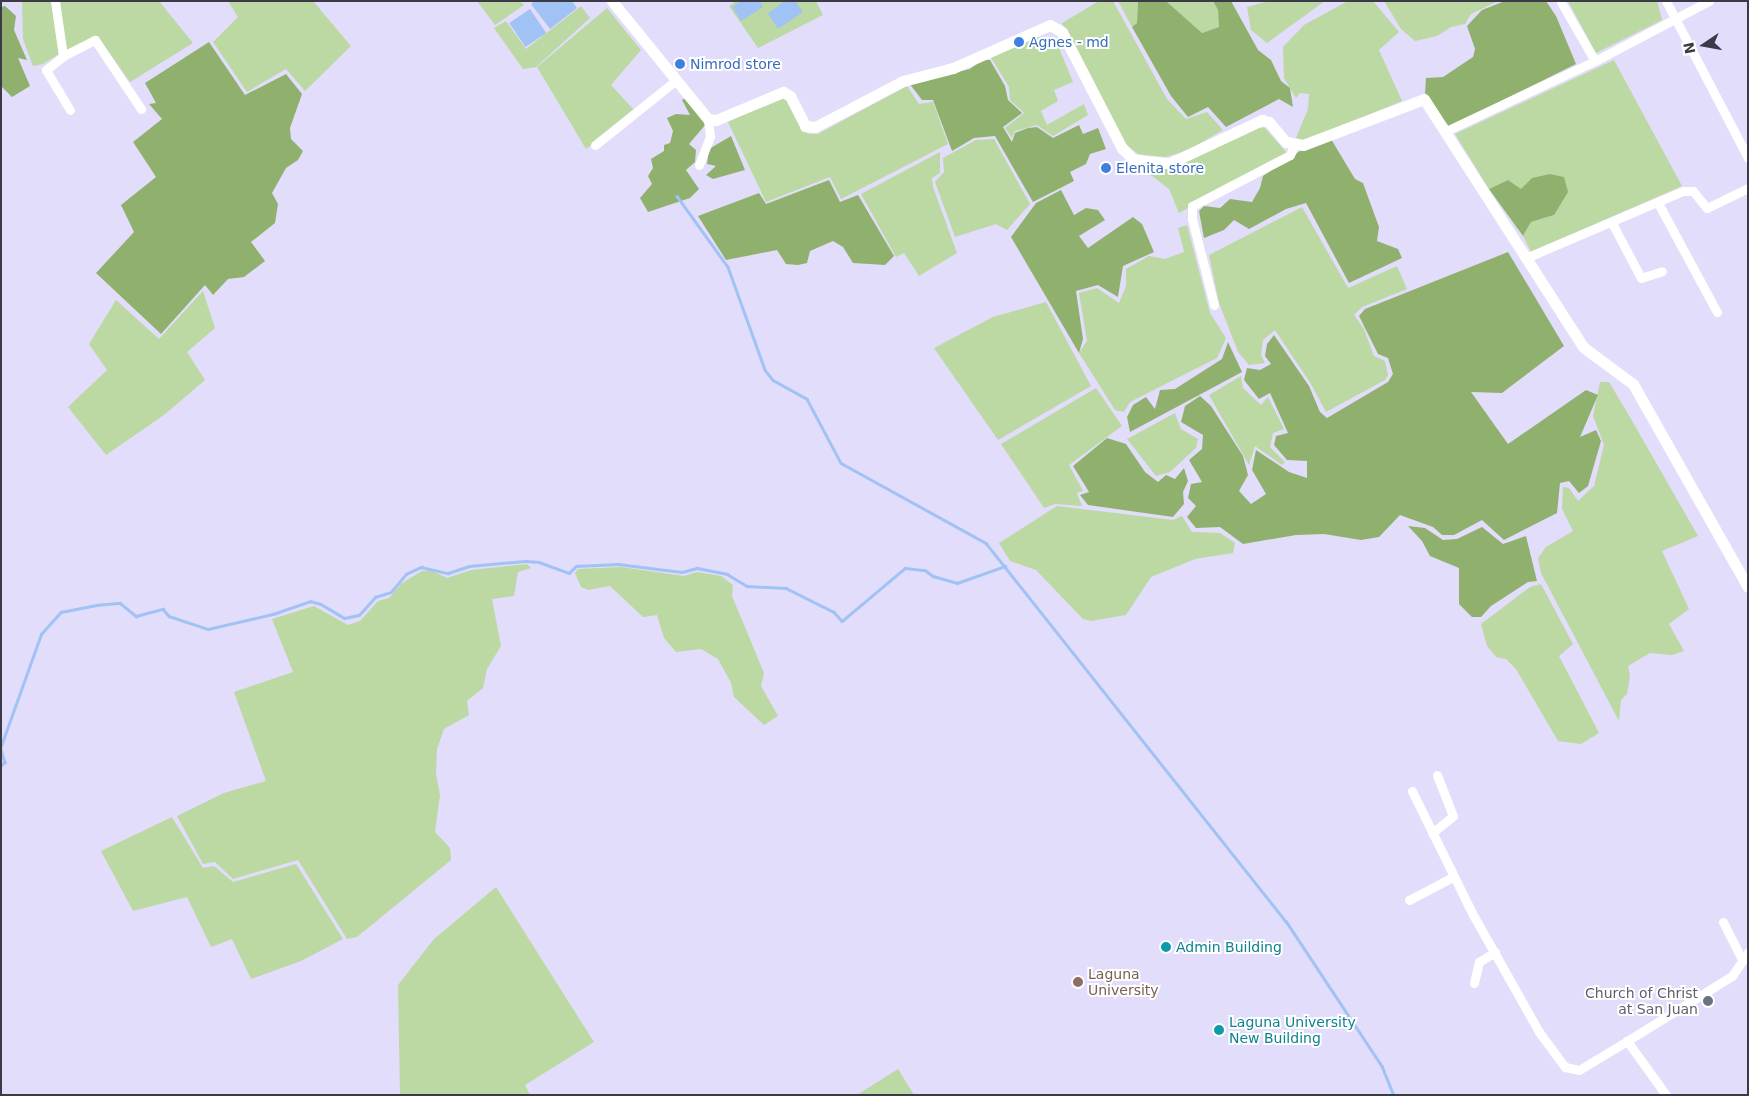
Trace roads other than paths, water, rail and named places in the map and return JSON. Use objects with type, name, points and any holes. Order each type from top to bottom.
[{"type":"street","points":[[55,1],[63,56]]},
{"type":"street","points":[[612,1],[708,119],[710,136],[699,164]]},
{"type":"street","points":[[1666,1],[1674,20],[1748,158]]},
{"type":"street","points":[[1446,131],[1595,61],[1709,1]]},
{"type":"street","points":[[1561,2],[1595,61]]},
{"type":"street","points":[[708,119],[723,120],[773,93],[782,92],[790,96],[805,126],[815,128],[903,81],[963,64],[1050,25],[1062,32],[1122,148],[1133,159],[1170,164],[1265,119],[1286,142],[1294,146]]},
{"type":"street","points":[[70,110],[46,73],[47,68],[63,56],[94,40],[99,43],[141,109]]},
{"type":"street","points":[[595,145],[676,80]]},
{"type":"street","points":[[1214,305],[1192,219],[1192,206],[1290,155],[1294,146],[1422,99],[1427,101],[1583,346],[1633,384],[1748,587]]},
{"type":"street","points":[[1528,257],[1688,190],[1707,208],[1748,188]]},
{"type":"street","points":[[1658,203],[1717,312]]},
{"type":"street","points":[[1612,223],[1641,278],[1662,272]]},
{"type":"street","points":[[1432,833],[1453,816],[1437,775]]},
{"type":"street","points":[[1412,791],[1453,878],[1539,1032],[1565,1067],[1579,1070],[1732,976],[1744,954],[1723,922]]},
{"type":"street","points":[[1408,900],[1453,878]]},
{"type":"street","points":[[1474,983],[1479,962],[1495,952]]},
{"type":"street","points":[[1627,1041],[1666,1095]]},
{"type":"water","points":[[535,1],[572,1],[577,8],[550,29],[531,4]]},
{"type":"water","points":[[741,1],[760,1],[763,7],[741,21],[732,7]]},
{"type":"water","points":[[785,1],[795,1],[803,12],[778,29],[768,13]]},
{"type":"water","points":[[530,9],[546,33],[525,47],[509,23]]},
{"type":"waterway","points":[[677,196],[728,267],[765,370],[773,380],[807,399],[841,463],[986,543],[1286,921],[1382,1066],[1394,1095]]},
{"type":"waterway","points":[[1,746],[41,634],[61,612],[96,605],[120,603],[136,616],[163,609],[169,616],[208,629],[273,614],[310,601],[321,604],[344,618],[359,615],[375,597],[391,592],[406,574],[421,567],[448,573],[469,566],[525,561],[539,562],[569,573],[576,566],[618,564],[682,572],[697,568],[727,574],[747,586],[786,588],[834,612],[842,621],[905,568],[925,570],[933,576],[957,583],[1005,566]]},
{"type":"waterway","points":[[1,750],[5,762],[1,766]]},
{"type":"place","name":"Agnes - md","points":[[1019,42]]},
{"type":"place","name":"Nimrod store","points":[[680,64]]},
{"type":"place","name":"Elenita store","points":[[1106,168]]},
{"type":"place","name":"Admin Building","points":[[1166,947]]},
{"type":"place","name":"Laguna University","points":[[1078,982]]},
{"type":"place","name":"Church of Christ at San Juan","points":[[1708,1001]]},
{"type":"place","name":"Laguna University New Building","points":[[1219,1030]]}]
